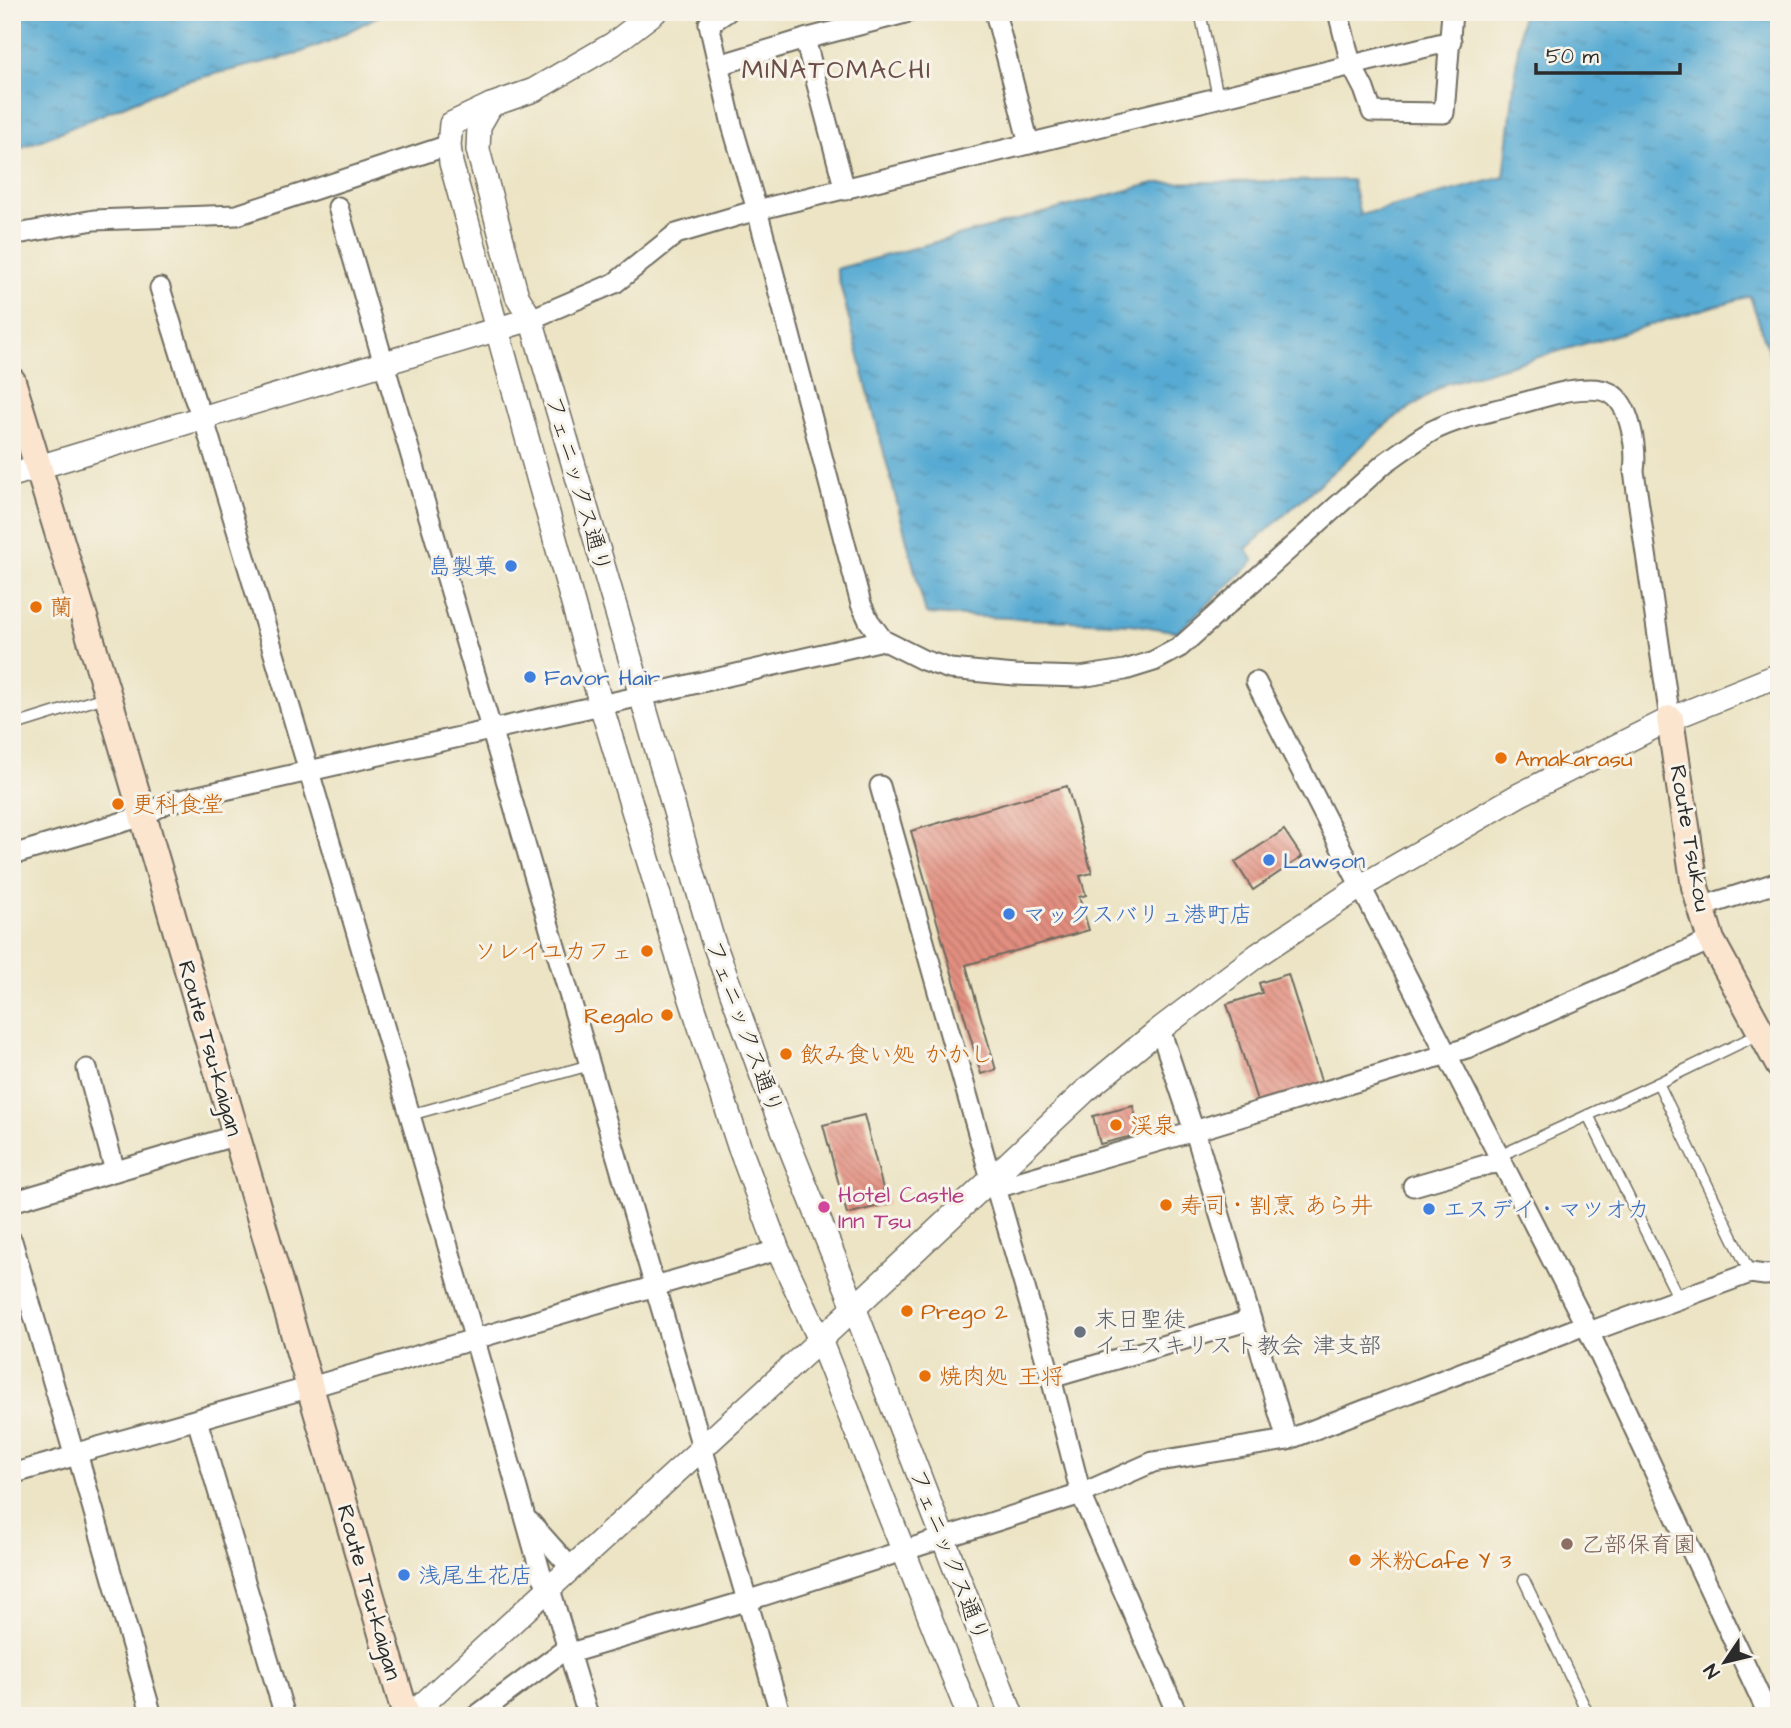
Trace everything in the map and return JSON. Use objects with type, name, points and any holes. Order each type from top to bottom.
[{"type":"main road","name":"Route Tsu-kaigan","points":[[12,380],[108,696],[408,1716]]},
{"type":"main road","name":"Route Tsukou","points":[[1670,719],[1695,887],[1701,907],[1712,940],[1779,1065]]},
{"type":"street","points":[[12,235],[94,220],[237,215],[449,145],[451,124],[491,105],[534,90],[613,44],[655,12]]},
{"type":"street","points":[[727,12],[709,24],[732,125],[861,604],[869,621],[883,639],[923,660],[950,669],[1015,675],[1080,677],[1125,670],[1154,661],[1180,647],[1406,447],[1457,420],[1569,391],[1593,389],[1608,392],[1617,398],[1630,424],[1636,458],[1634,471],[1670,719]]},
{"type":"street","points":[[719,65],[909,12]]},
{"type":"street","points":[[995,12],[1028,144]]},
{"type":"street","points":[[1338,12],[1351,64],[1372,112],[1444,113],[1452,12]]},
{"type":"street","points":[[805,39],[845,190]]},
{"type":"street","points":[[12,475],[531,319],[615,283],[676,234],[757,210],[1451,41]]},
{"type":"street","name":"フェニックス通り","points":[[491,105],[479,126],[478,149],[517,296],[531,319],[712,938],[766,1087],[1012,1716]]},
{"type":"street","name":"フェニックス通り","points":[[449,145],[451,163],[601,705],[739,1146],[778,1250],[820,1340],[969,1716]]},
{"type":"street","points":[[338,207],[781,1716]]},
{"type":"street","points":[[160,288],[195,400],[203,417],[310,772],[541,1574],[550,1589],[588,1716]]},
{"type":"street","points":[[12,855],[143,816],[167,803],[883,639]]},
{"type":"street","points":[[408,1716],[550,1589],[854,1307],[994,1184],[1084,1092],[1160,1028],[1259,954],[1360,887],[1518,795],[1670,719],[1779,675]]},
{"type":"street","points":[[1256,682],[1587,1328],[1769,1716]]},
{"type":"street","points":[[880,786],[1051,1378],[1081,1494],[1178,1716]]},
{"type":"street","points":[[1701,907],[1779,881]]},
{"type":"street","points":[[994,1184],[1194,1131],[1467,1048],[1712,940]]},
{"type":"street","points":[[1160,1028],[1200,1147],[1287,1440]]},
{"type":"street","points":[[87,1069],[115,1171]]},
{"type":"street","points":[[12,1202],[236,1135]]},
{"type":"street","points":[[1413,1186],[1500,1160]]},
{"type":"street","points":[[12,1241],[152,1716]]},
{"type":"street","points":[[12,1474],[778,1250]]},
{"type":"street","points":[[477,1716],[569,1651],[746,1601],[1081,1494],[1153,1462],[1287,1440],[1587,1328],[1679,1299],[1750,1272],[1779,1274]]},
{"type":"street","points":[[1051,1378],[1251,1320]]},
{"type":"street","points":[[197,1420],[285,1716]]},
{"type":"street","points":[[526,1517],[571,1568]]},
{"type":"lane","points":[[1200,12],[1218,97]]},
{"type":"lane","points":[[12,721],[18,724],[108,696]]},
{"type":"lane","points":[[1500,1160],[1587,1115],[1761,1033]]},
{"type":"lane","points":[[410,1115],[590,1065]]},
{"type":"lane","points":[[1658,1083],[1750,1272]]},
{"type":"lane","points":[[1587,1115],[1679,1299]]},
{"type":"lane","points":[[1524,1580],[1589,1716]]},
{"type":"water","points":[[12,12],[386,12],[330,41],[294,55],[178,83],[12,150]]},
{"type":"water","points":[[1522,12],[1779,12],[1779,383],[1750,296],[1445,384],[1389,422],[1246,549],[1254,561],[1178,632],[1131,624],[926,614],[836,269],[1154,183],[1352,180],[1360,215],[1504,177]]},
{"type":"building","name":"マックスバリュ港町店","points":[[1067,786],[1092,873],[1080,876],[1086,895],[1079,897],[1089,930],[966,965],[996,1070],[981,1074],[911,831]]},
{"type":"building","name":"Lawson","points":[[1284,830],[1302,857],[1253,890],[1235,862]]},
{"type":"building","points":[[1288,974],[1322,1084],[1258,1104],[1227,1004],[1262,993],[1259,983]]},
{"type":"building","name":"渓泉","points":[[1133,1106],[1140,1134],[1100,1144],[1093,1116]]},
{"type":"building","points":[[864,1115],[887,1204],[847,1214],[823,1125]]},
{"type":"place","name":"島製菓","points":[[511,566]]},
{"type":"place","name":"蘭","points":[[36,607]]},
{"type":"place","name":"Favor Hair","points":[[530,677]]},
{"type":"place","name":"Amakarasu","points":[[1501,758]]},
{"type":"place","name":"更科食堂","points":[[118,804]]},
{"type":"place","name":"Lawson","points":[[1269,860]]},
{"type":"place","name":"マックスバリュ港町店","points":[[1009,914]]},
{"type":"place","name":"ソレイユカフェ","points":[[647,951]]},
{"type":"place","name":"Regalo","points":[[667,1015]]},
{"type":"place","name":"飲み食い処 かかし","points":[[786,1054]]},
{"type":"place","name":"渓泉","points":[[1116,1125]]},
{"type":"place","name":"寿司・割烹 あら井","points":[[1166,1205]]},
{"type":"place","name":"Hotel Castle Inn Tsu","points":[[824,1207]]},
{"type":"place","name":"エスデイ・マツオカ","points":[[1429,1209]]},
{"type":"place","name":"Prego 2","points":[[907,1311]]},
{"type":"place","name":"末日聖徒 イエスキリスト教会 津支部","points":[[1080,1332]]},
{"type":"place","name":"焼肉処 王将","points":[[925,1376]]},
{"type":"place","name":"乙部保育園","points":[[1567,1544]]},
{"type":"place","name":"米粉Cafe Y 3","points":[[1355,1560]]},
{"type":"place","name":"浅尾生花店","points":[[404,1575]]},
{"type":"district","name":"MINATOMACHI","points":[[837,69]]}]
